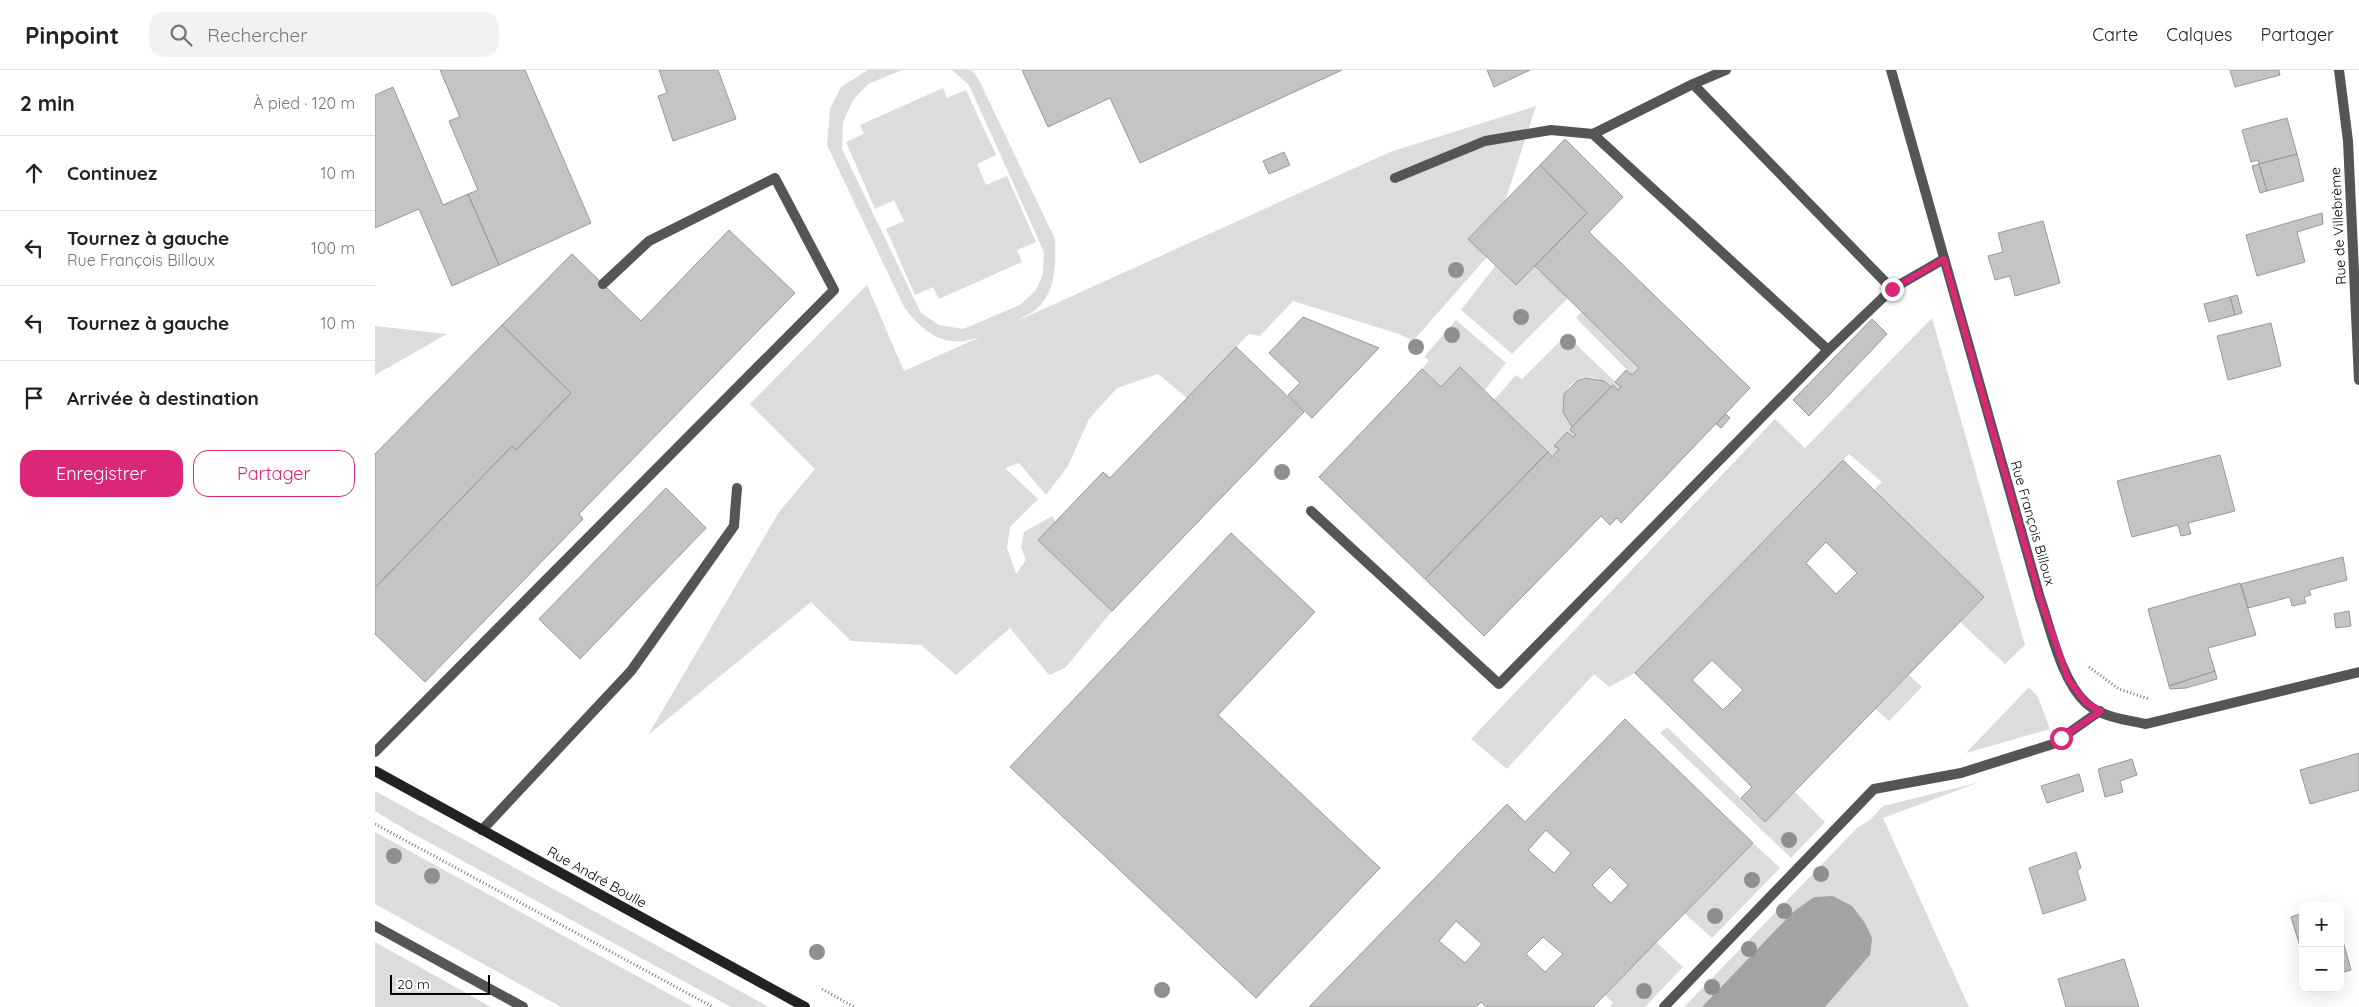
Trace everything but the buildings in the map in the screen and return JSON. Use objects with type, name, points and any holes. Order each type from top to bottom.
[{"type":"street","points":[[1395,178],[1485,141],[1551,130],[1593,134],[1693,84],[1726,70]]},
{"type":"street","name":"Rue François Billoux","points":[[1891,70],[2040,598],[2068,679],[2086,703],[2113,718],[2146,724],[2359,672]]},
{"type":"street","name":"Rue de Villebrème","points":[[2339,70],[2349,141],[2359,380]]},
{"type":"street","points":[[1693,84],[1892,289]]},
{"type":"street","points":[[1593,134],[1828,350]]},
{"type":"street","points":[[375,752],[834,290],[775,178],[649,241],[603,284]]},
{"type":"street","points":[[1311,511],[1499,684],[1828,350],[1892,289],[1944,259]]},
{"type":"street","points":[[482,830],[631,670],[734,526],[737,488]]},
{"type":"street","points":[[1664,1007],[1874,789],[1961,773],[2053,744],[2101,711]]},
{"type":"street","name":"Rue André Boulle","points":[[375,771],[805,1007]]},
{"type":"street","points":[[375,926],[523,1007]]},
{"type":"path","points":[[2086,660],[2090,668],[2119,688],[2151,699]]},
{"type":"path","points":[[375,824],[713,1007]]},
{"type":"shaded area","points":[[868,70],[902,70],[868,84],[853,100],[843,122],[842,149],[921,313],[939,325],[963,329],[1020,305],[1036,290],[1043,274],[1044,252],[969,85],[952,70],[971,70],[978,78],[1055,239],[1055,260],[1050,290],[1039,306],[1017,321],[1390,152],[1536,106],[1487,257],[1413,341],[1399,334],[1293,301],[1260,336],[1249,334],[1187,398],[1158,374],[1117,388],[1089,419],[1068,466],[1046,495],[1019,463],[1005,468],[1038,499],[1010,527],[1007,548],[1016,574],[1026,560],[1021,547],[1024,532],[1052,516],[1112,611],[1065,668],[1049,675],[1010,628],[956,675],[921,645],[851,641],[811,602],[648,735],[779,512],[815,469],[750,404],[867,285],[904,371],[980,337],[955,342],[938,337],[923,328],[904,307],[827,145],[830,109],[841,87]]},
{"type":"shaded area","points":[[943,88],[947,98],[966,90],[996,155],[977,164],[986,185],[1007,176],[1036,242],[1017,250],[1022,262],[939,299],[933,287],[915,295],[886,229],[904,221],[894,200],[875,209],[846,142],[864,134],[860,125]]},
{"type":"shaded area","points":[[1496,265],[1516,285],[1535,266],[1568,298],[1512,354],[1461,310]]},
{"type":"shaded area","points":[[1582,311],[1639,368],[1632,375],[1576,318]]},
{"type":"shaded area","points":[[1932,318],[2025,645],[2005,664],[1960,622],[1984,597],[1874,490],[1882,482],[1849,454],[1635,673],[1609,687],[1594,674],[1507,769],[1471,739],[1775,419],[1805,448]]},
{"type":"shaded area","points":[[1456,320],[1506,363],[1484,391],[1441,387],[1422,369],[1429,360],[1424,357]]},
{"type":"shaded area","points":[[375,326],[447,334],[375,375]]},
{"type":"shaded area","points":[[1566,335],[1621,387],[1618,390],[1595,378],[1585,378],[1576,381],[1570,386],[1564,401],[1564,410],[1572,427],[1570,430],[1576,435],[1573,437],[1567,432],[1555,446],[1559,449],[1552,457],[1494,400],[1516,375],[1522,379]]},
{"type":"shaded area","points":[[1909,675],[1922,687],[1889,721],[1875,709]]},
{"type":"shaded area","points":[[2029,687],[2038,697],[2050,729],[1966,753]]},
{"type":"shaded area","points":[[1667,727],[1765,822],[1795,792],[1825,822],[1791,858],[1660,733]]},
{"type":"shaded area","points":[[1980,782],[1883,818],[1969,1007],[1684,1007],[1857,828],[1871,819],[1883,806]]},
{"type":"shaded area","points":[[375,791],[769,1007],[731,1007],[410,832],[375,811]]},
{"type":"shaded area","points":[[375,832],[693,1007],[561,1007],[375,904]]},
{"type":"shaded area","points":[[1753,843],[1780,868],[1712,938],[1684,913]]},
{"type":"shaded area","points":[[1833,896],[1852,906],[1865,923],[1872,938],[1870,955],[1825,1007],[1702,1007],[1793,912],[1814,897]]},
{"type":"shaded area","points":[[375,942],[491,1007],[375,1007]]},
{"type":"shaded area","points":[[1656,942],[1683,967],[1645,1007],[1610,1007],[1613,1003],[1605,995]]},
{"type":"route","points":[[1892,289],[1944,259],[2040,598],[2068,679],[2086,703],[2101,711],[2061,738]]}]
